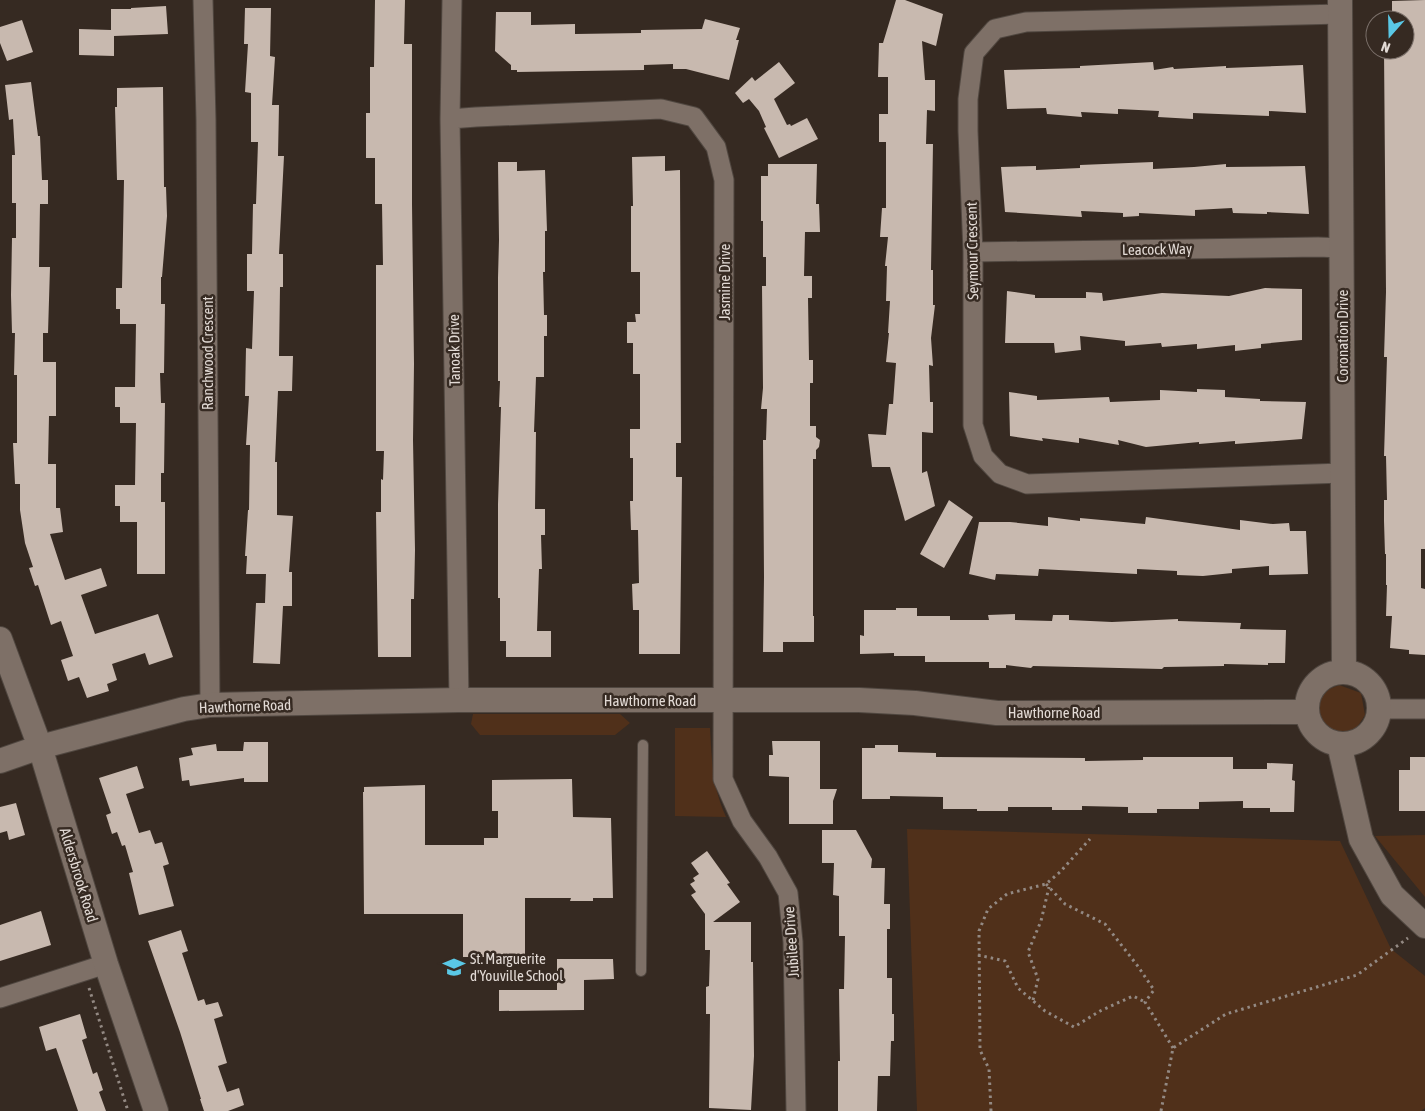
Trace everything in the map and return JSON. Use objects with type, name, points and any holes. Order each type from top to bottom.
[{"type":"street","name":"Ranchwood Crescent","points":[[203,0],[206,120],[210,706]]},
{"type":"street","name":"Tanoak Drive","points":[[452,0],[450,119],[459,700]]},
{"type":"street","name":"Coronation Drive","points":[[1340,7],[1344,672]]},
{"type":"street","name":"Seymour Crescent","points":[[1340,7],[1026,22],[995,29],[974,53],[968,99],[968,130],[973,252],[973,425],[983,456],[1000,474],[1027,484],[1343,473]]},
{"type":"street","name":"Jasmine Drive","points":[[450,119],[661,109],[694,117],[716,146],[724,180],[722,700]]},
{"type":"street","name":"Leacock Way","points":[[973,252],[1342,248]]},
{"type":"street","name":"Aldersbrook Road","points":[[0,640],[40,747],[106,964],[156,1111]]},
{"type":"street","points":[[1344,672],[1355,674],[1364,680],[1375,693],[1379,709],[1376,721],[1370,731],[1362,739],[1350,744],[1327,741],[1317,734],[1310,724],[1307,712],[1308,697],[1316,684],[1329,675],[1344,672]]},
{"type":"street","name":"Hawthorne Road","points":[[0,761],[40,747],[184,709],[210,706],[459,700],[859,700],[914,703],[997,713],[1307,712]]},
{"type":"street","name":"Jubilee Drive","points":[[722,700],[723,779],[742,821],[768,857],[788,893],[793,942],[796,1111]]},
{"type":"street","points":[[1379,709],[1425,709]]},
{"type":"street","points":[[1339,744],[1361,839],[1392,895],[1425,926]]},
{"type":"street","points":[[0,998],[106,964]]},
{"type":"lane","points":[[641,971],[644,745]]},
{"type":"path","points":[[1033,1000],[1038,980],[1028,952],[1041,921],[1048,885],[1090,839]]},
{"type":"path","points":[[991,1111],[989,1069],[980,1050],[979,931],[988,909],[1007,894],[1048,885]]},
{"type":"path","points":[[1048,885],[1065,904],[1105,924],[1154,990],[1145,1002]]},
{"type":"path","points":[[1173,1048],[1226,1014],[1356,975],[1425,926]]},
{"type":"path","points":[[978,955],[1005,961],[1018,988],[1045,1011],[1074,1027],[1100,1011],[1133,996],[1145,1002],[1173,1048],[1161,1111]]},
{"type":"path","points":[[89,986],[128,1111]]},
{"type":"shaded area","points":[[1339,685],[1361,693],[1365,715],[1354,732],[1338,734],[1328,732],[1320,725],[1313,711],[1320,693]]},
{"type":"shaded area","points":[[473,714],[620,714],[630,723],[615,735],[480,735],[471,724]]},
{"type":"shaded area","points":[[675,728],[710,728],[715,784],[726,817],[675,816]]},
{"type":"shaded area","points":[[907,829],[1340,841],[1391,949],[1425,976],[1425,1108],[1421,1111],[917,1111]]},
{"type":"shaded area","points":[[1425,835],[1425,897],[1375,836]]},
{"type":"building","points":[[375,0],[405,0],[404,44],[412,44],[415,550],[414,599],[411,599],[411,657],[378,657],[376,512],[381,512],[381,479],[383,480],[384,451],[376,451],[376,265],[383,265],[382,204],[375,204],[375,158],[366,158],[366,113],[370,113],[370,67],[374,67]]},
{"type":"building","points":[[896,0],[905,0],[943,14],[936,46],[922,41],[925,80],[935,80],[935,111],[927,110],[926,144],[933,144],[931,270],[933,270],[933,305],[935,305],[931,338],[933,366],[929,365],[930,402],[933,402],[933,433],[922,432],[922,473],[927,471],[935,506],[905,521],[890,467],[872,467],[868,434],[886,435],[889,404],[893,404],[896,363],[886,362],[890,301],[886,301],[887,266],[885,266],[888,237],[880,237],[882,208],[886,208],[886,142],[879,142],[879,114],[888,114],[888,77],[878,77],[879,43],[883,43]]},
{"type":"building","points":[[1425,0],[1425,549],[1421,549],[1421,588],[1425,589],[1425,655],[1409,654],[1409,650],[1390,648],[1392,616],[1386,616],[1387,585],[1384,500],[1387,500],[1386,456],[1384,456],[1387,357],[1384,357],[1386,292],[1384,60],[1415,60],[1415,10],[1392,10],[1392,1]]},
{"type":"building","points":[[166,6],[168,34],[114,36],[114,56],[79,55],[79,29],[111,30],[111,9]]},
{"type":"building","points":[[245,8],[271,8],[270,56],[275,57],[272,105],[279,105],[278,156],[284,156],[279,254],[283,254],[283,287],[280,287],[279,356],[293,356],[292,391],[278,391],[275,462],[277,462],[277,515],[293,516],[289,572],[292,572],[292,606],[283,606],[280,664],[253,663],[256,603],[265,603],[266,574],[246,574],[247,556],[245,556],[249,510],[250,445],[246,445],[249,396],[245,396],[246,348],[252,349],[254,291],[247,291],[247,254],[252,254],[253,204],[256,204],[258,142],[251,142],[251,93],[245,92],[248,44],[244,44]]},
{"type":"building","points":[[496,12],[531,12],[531,25],[575,24],[575,34],[641,33],[641,30],[702,29],[705,19],[740,28],[736,40],[739,40],[729,80],[686,69],[673,69],[673,64],[644,65],[644,70],[517,72],[517,70],[511,70],[511,65],[495,51]]},
{"type":"building","points":[[22,20],[33,52],[7,61],[0,43],[0,27]]},
{"type":"building","points":[[779,62],[795,83],[774,99],[787,125],[790,124],[791,126],[807,118],[818,139],[779,158],[764,128],[766,127],[759,111],[749,99],[743,103],[735,93],[752,77],[755,81]]},
{"type":"building","points":[[1153,62],[1154,70],[1173,67],[1174,69],[1303,65],[1306,113],[1269,111],[1269,116],[1193,113],[1193,119],[1158,117],[1159,111],[1118,109],[1118,114],[1081,112],[1082,117],[1047,114],[1046,108],[1007,109],[1004,70],[1080,68],[1080,66]]},
{"type":"building","points":[[31,82],[38,136],[40,136],[42,180],[48,180],[48,204],[40,204],[39,267],[50,267],[48,333],[43,333],[43,362],[56,362],[56,416],[49,416],[48,464],[56,464],[56,508],[60,508],[63,532],[50,534],[65,580],[101,568],[107,586],[81,595],[95,634],[158,614],[173,657],[149,665],[145,653],[112,664],[117,680],[107,684],[109,691],[87,698],[79,677],[68,681],[61,660],[73,656],[61,621],[51,625],[38,585],[35,586],[29,568],[33,567],[25,543],[20,510],[20,484],[15,484],[13,443],[17,443],[17,375],[14,375],[15,333],[12,333],[11,295],[12,238],[16,238],[16,203],[12,203],[12,155],[15,155],[13,119],[9,120],[5,85]]},
{"type":"building","points":[[163,87],[164,187],[166,187],[167,216],[161,277],[161,304],[165,304],[164,373],[160,373],[161,403],[165,403],[164,473],[161,473],[161,502],[165,502],[165,574],[137,574],[137,522],[120,522],[120,506],[115,506],[115,485],[135,485],[136,423],[120,423],[120,407],[115,407],[115,387],[135,387],[136,324],[120,324],[120,309],[116,309],[116,288],[122,288],[124,180],[117,180],[115,107],[117,107],[117,88]]},
{"type":"building","points":[[665,156],[665,171],[680,170],[681,443],[676,443],[676,477],[682,477],[680,654],[639,654],[639,610],[633,610],[632,584],[639,583],[638,530],[631,530],[630,501],[633,501],[633,458],[630,458],[630,429],[640,429],[640,374],[633,374],[633,343],[627,343],[627,322],[636,322],[635,314],[640,314],[640,272],[631,272],[632,157]]},
{"type":"building","points":[[498,162],[517,162],[517,171],[545,170],[547,231],[545,231],[545,272],[543,272],[544,315],[547,315],[547,336],[544,336],[544,377],[536,377],[534,432],[536,432],[535,509],[545,509],[545,535],[541,535],[542,569],[539,569],[537,631],[551,631],[551,657],[506,657],[506,641],[500,641],[498,504],[501,407],[499,407],[500,381],[498,381]]},
{"type":"building","points":[[1153,162],[1153,169],[1226,164],[1226,167],[1305,166],[1309,214],[1233,213],[1232,208],[1195,210],[1195,216],[1139,213],[1139,216],[1123,217],[1123,213],[1081,211],[1082,217],[1005,212],[1001,167],[1036,166],[1036,170],[1080,168],[1080,165]]},
{"type":"building","points":[[768,164],[817,164],[816,204],[819,204],[820,232],[805,232],[804,276],[812,276],[812,298],[808,298],[809,360],[813,360],[813,383],[810,383],[810,426],[816,426],[816,437],[820,440],[819,447],[816,450],[816,459],[813,459],[814,642],[783,642],[783,652],[763,652],[763,440],[766,440],[767,409],[761,409],[763,388],[762,286],[766,286],[766,257],[763,257],[761,176],[768,176]]},
{"type":"building","points":[[1265,288],[1302,289],[1302,340],[1261,344],[1261,348],[1235,351],[1235,345],[1197,349],[1197,344],[1162,347],[1161,343],[1125,346],[1125,341],[1080,336],[1081,350],[1055,353],[1054,343],[1005,343],[1007,291],[1035,295],[1035,298],[1086,298],[1086,292],[1102,293],[1103,301],[1162,293],[1229,296]]},
{"type":"building","points":[[1197,389],[1225,390],[1225,397],[1260,399],[1260,401],[1306,402],[1302,439],[1235,444],[1235,441],[1199,444],[1199,442],[1146,447],[1118,440],[1119,445],[1079,438],[1079,443],[1042,438],[1043,441],[1010,436],[1009,392],[1037,396],[1037,400],[1109,397],[1110,402],[1160,400],[1160,390],[1197,392]]},
{"type":"building","points":[[949,500],[973,517],[944,568],[920,554]]},
{"type":"building","points":[[1048,517],[1080,521],[1080,518],[1145,524],[1146,517],[1240,530],[1240,520],[1273,524],[1289,523],[1290,531],[1306,531],[1308,574],[1269,575],[1269,566],[1232,569],[1232,573],[1203,576],[1177,575],[1177,571],[1137,569],[1137,574],[1039,569],[1038,576],[996,574],[995,580],[969,574],[979,522],[1010,522],[1048,526]]},
{"type":"building","points":[[896,608],[917,608],[917,616],[950,616],[950,620],[989,620],[988,615],[1015,614],[1015,620],[1052,621],[1053,615],[1069,615],[1069,620],[1112,622],[1178,619],[1178,621],[1241,623],[1240,629],[1286,630],[1285,663],[1268,663],[1268,665],[1224,664],[1224,666],[1164,667],[1162,669],[1033,666],[1031,668],[1006,665],[1006,668],[989,668],[989,662],[925,662],[925,656],[894,656],[894,653],[860,654],[860,635],[864,636],[864,610],[896,610]]},
{"type":"building","points":[[772,741],[820,741],[820,789],[837,789],[833,801],[833,824],[789,824],[789,777],[769,776],[769,755],[773,755]]},
{"type":"building","points":[[244,742],[268,742],[268,782],[244,782],[244,778],[190,786],[189,780],[182,781],[179,758],[193,755],[191,748],[216,744],[217,751],[243,751]]},
{"type":"building","points":[[875,745],[898,745],[898,752],[936,753],[936,757],[1085,758],[1085,761],[1143,760],[1143,757],[1233,757],[1233,769],[1267,769],[1267,763],[1293,764],[1292,780],[1295,781],[1294,812],[1270,812],[1270,808],[1243,808],[1243,801],[1199,802],[1199,809],[1157,809],[1157,813],[1128,813],[1128,807],[1082,806],[1082,810],[1052,810],[1052,807],[1008,807],[1008,811],[943,809],[943,797],[890,796],[890,799],[862,799],[862,748],[875,748]]},
{"type":"building","points":[[1410,757],[1425,757],[1425,811],[1399,811],[1399,770],[1410,770]]},
{"type":"building","points":[[137,766],[144,788],[126,794],[139,833],[150,830],[155,844],[162,842],[169,864],[163,866],[174,906],[139,915],[129,873],[133,872],[125,845],[122,846],[117,832],[112,834],[106,815],[111,813],[99,778]]},
{"type":"building","points":[[572,779],[573,817],[611,818],[613,898],[593,898],[593,901],[570,901],[571,898],[525,898],[525,957],[463,957],[463,914],[364,914],[364,787],[425,785],[425,845],[484,845],[484,838],[498,838],[498,811],[492,811],[492,780]]},
{"type":"building","points":[[16,803],[25,835],[9,840],[7,831],[0,833],[0,807]]},
{"type":"building","points":[[822,830],[856,830],[872,859],[871,868],[885,868],[884,904],[890,904],[890,929],[887,929],[887,978],[892,978],[894,1041],[891,1041],[890,1076],[878,1076],[877,1111],[838,1111],[838,1061],[840,1061],[839,989],[844,989],[845,936],[839,936],[839,896],[833,895],[834,863],[822,863]]},
{"type":"building","points":[[707,851],[730,883],[727,884],[740,902],[713,922],[751,922],[754,1056],[751,1110],[709,1108],[710,1014],[706,1014],[706,987],[709,986],[710,950],[705,950],[705,914],[691,895],[696,892],[690,884],[695,881],[693,878],[699,874],[691,863]]},
{"type":"building","points":[[41,911],[51,945],[0,961],[0,925]]},
{"type":"building","points":[[181,930],[188,951],[182,953],[198,1001],[204,999],[206,1005],[218,1002],[223,1016],[214,1019],[227,1063],[218,1066],[227,1092],[239,1088],[244,1105],[228,1111],[204,1111],[180,1032],[148,941]]},
{"type":"building","points":[[557,959],[613,959],[614,979],[584,980],[584,1010],[499,1011],[499,990],[557,990]]},
{"type":"building","points":[[80,1014],[87,1038],[82,1040],[93,1074],[97,1072],[103,1090],[99,1092],[106,1111],[78,1111],[56,1048],[46,1051],[39,1027]]},
{"type":"place","name":"St. Marguerite d'Youville School","points":[[454,967]]}]
